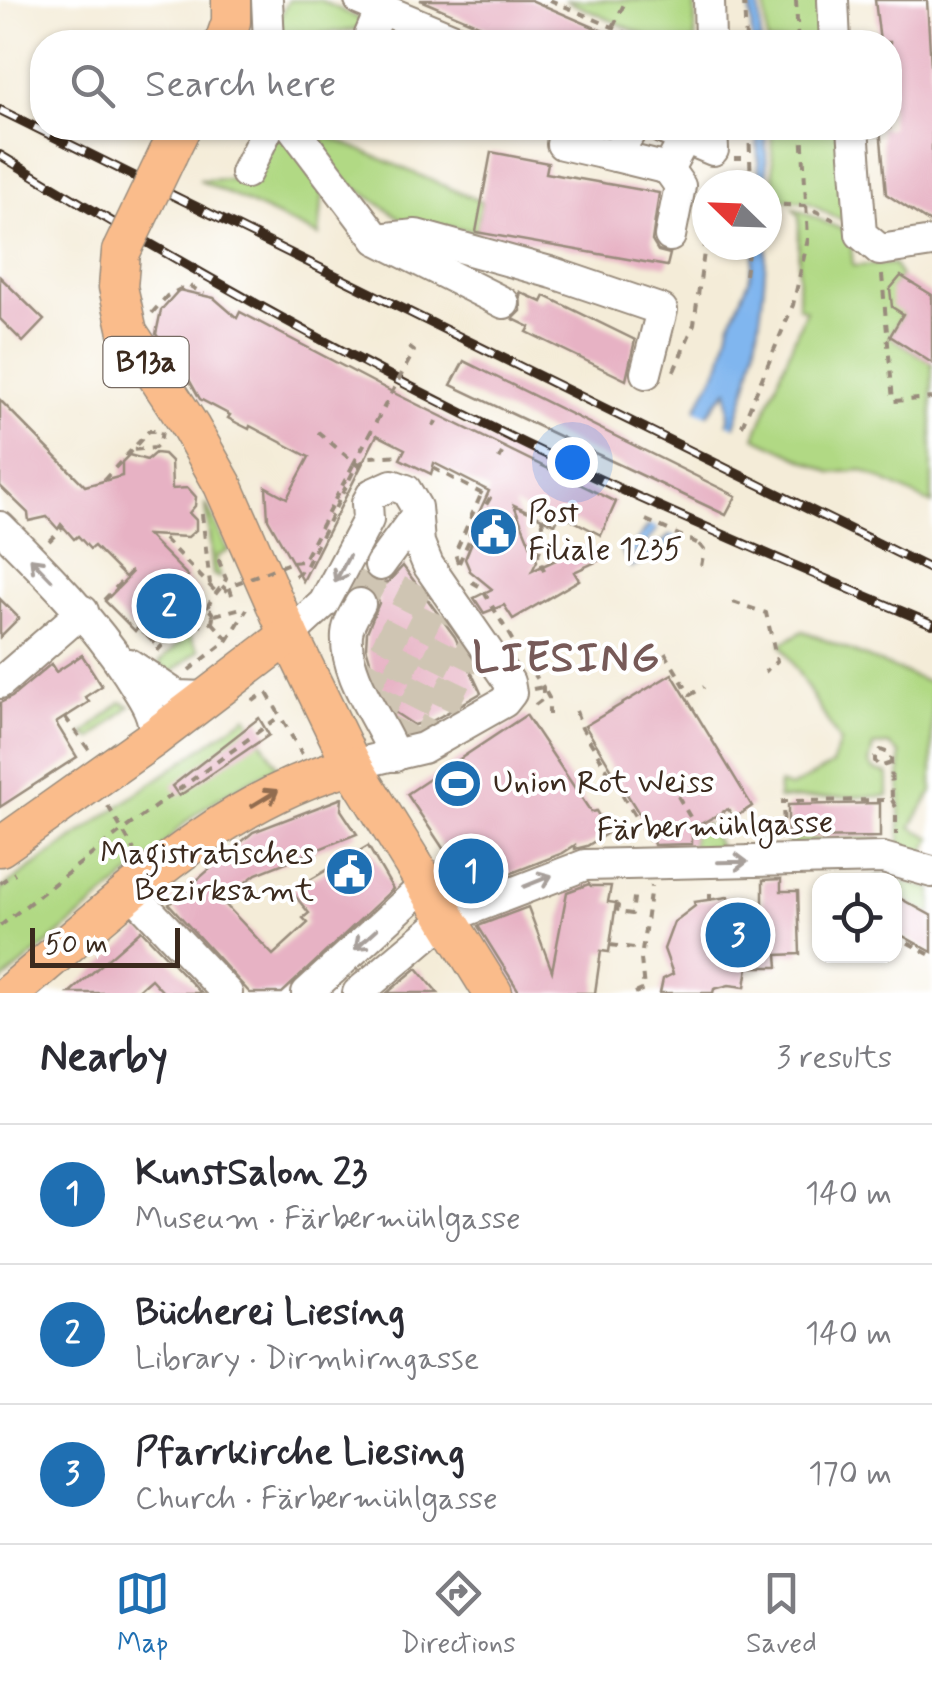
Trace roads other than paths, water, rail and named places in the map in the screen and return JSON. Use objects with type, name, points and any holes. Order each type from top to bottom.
[{"type":"main road","points":[[212,0],[213,30]]},
{"type":"main road","points":[[228,30],[231,0]]},
{"type":"main road","name":"B13a","points":[[174,141],[120,252],[118,288],[128,332],[191,428],[222,485],[289,636],[334,769]]},
{"type":"main road","points":[[0,847],[90,766],[155,738],[289,636]]},
{"type":"main road","points":[[10,993],[141,885],[234,817],[279,790],[334,769],[425,885],[493,993]]},
{"type":"street","points":[[267,0],[268,30]]},
{"type":"street","points":[[709,0],[710,30]]},
{"type":"street","points":[[833,0],[834,30]]},
{"type":"street","points":[[371,30],[380,5],[435,30]]},
{"type":"street","points":[[246,173],[262,140]]},
{"type":"street","points":[[302,140],[376,238],[504,303]]},
{"type":"street","points":[[615,156],[625,140]]},
{"type":"street","points":[[668,169],[689,140]]},
{"type":"street","points":[[855,140],[871,242],[932,242]]},
{"type":"street","points":[[562,144],[668,169],[680,186],[670,236]]},
{"type":"street","points":[[376,238],[416,235],[554,273],[662,310],[659,375]]},
{"type":"street","points":[[380,564],[411,524],[416,507],[410,493],[392,485],[372,494],[366,509],[368,520],[382,534],[411,524]]},
{"type":"street","points":[[289,636],[324,603],[368,520]]},
{"type":"street","points":[[334,769],[423,748],[504,702],[512,693],[509,682],[428,565],[411,524]]},
{"type":"street","points":[[0,527],[92,607],[152,711],[155,738]]},
{"type":"street","points":[[360,604],[349,626],[348,649],[396,756]]},
{"type":"street","points":[[0,683],[92,607]]},
{"type":"street","points":[[117,655],[177,696],[206,697]]},
{"type":"street","name":"Färbermühlgasse","points":[[358,993],[447,918],[571,868],[644,878],[784,861],[896,860],[932,872]]},
{"type":"street","points":[[141,885],[227,993]]},
{"type":"street","points":[[306,993],[425,885]]},
{"type":"water","points":[[750,0],[759,0],[760,30],[751,30]]},
{"type":"water","points":[[757,140],[765,140],[766,170],[759,170]]},
{"type":"water","points":[[753,260],[765,260],[751,368],[721,465],[681,534],[650,559],[631,568],[629,564],[676,530],[696,502],[729,419],[728,390],[699,432],[666,514],[642,548],[626,559],[621,550],[636,542],[649,525],[697,407],[721,363],[731,321],[749,280]]},
{"type":"tunnel","points":[[360,604],[380,565]]},
{"type":"tunnel","points":[[364,691],[428,565]]},
{"type":"tunnel","points":[[377,717],[442,586]]},
{"type":"tunnel","points":[[393,749],[461,614]]},
{"type":"tunnel","points":[[423,748],[477,637]]},
{"type":"railway","points":[[0,110],[30,125]]},
{"type":"railway","points":[[61,140],[932,570]]},
{"type":"railway","points":[[0,155],[225,287],[456,410],[652,503],[932,624]]},
{"type":"place","name":"Post Filiale 1235","points":[[493,531]]},
{"type":"place","name":"Bücherei Liesing","points":[[169,606]]},
{"type":"place","name":"Union Rot Weiss","points":[[458,783]]},
{"type":"place","name":"KunstSalon 23","points":[[471,871]]},
{"type":"place","name":"Magistratisches Bezirksamt","points":[[349,872]]},
{"type":"place","name":"Pfarrkirche Liesing","points":[[738,935]]},
{"type":"district","name":"LIESING","points":[[567,659]]}]
